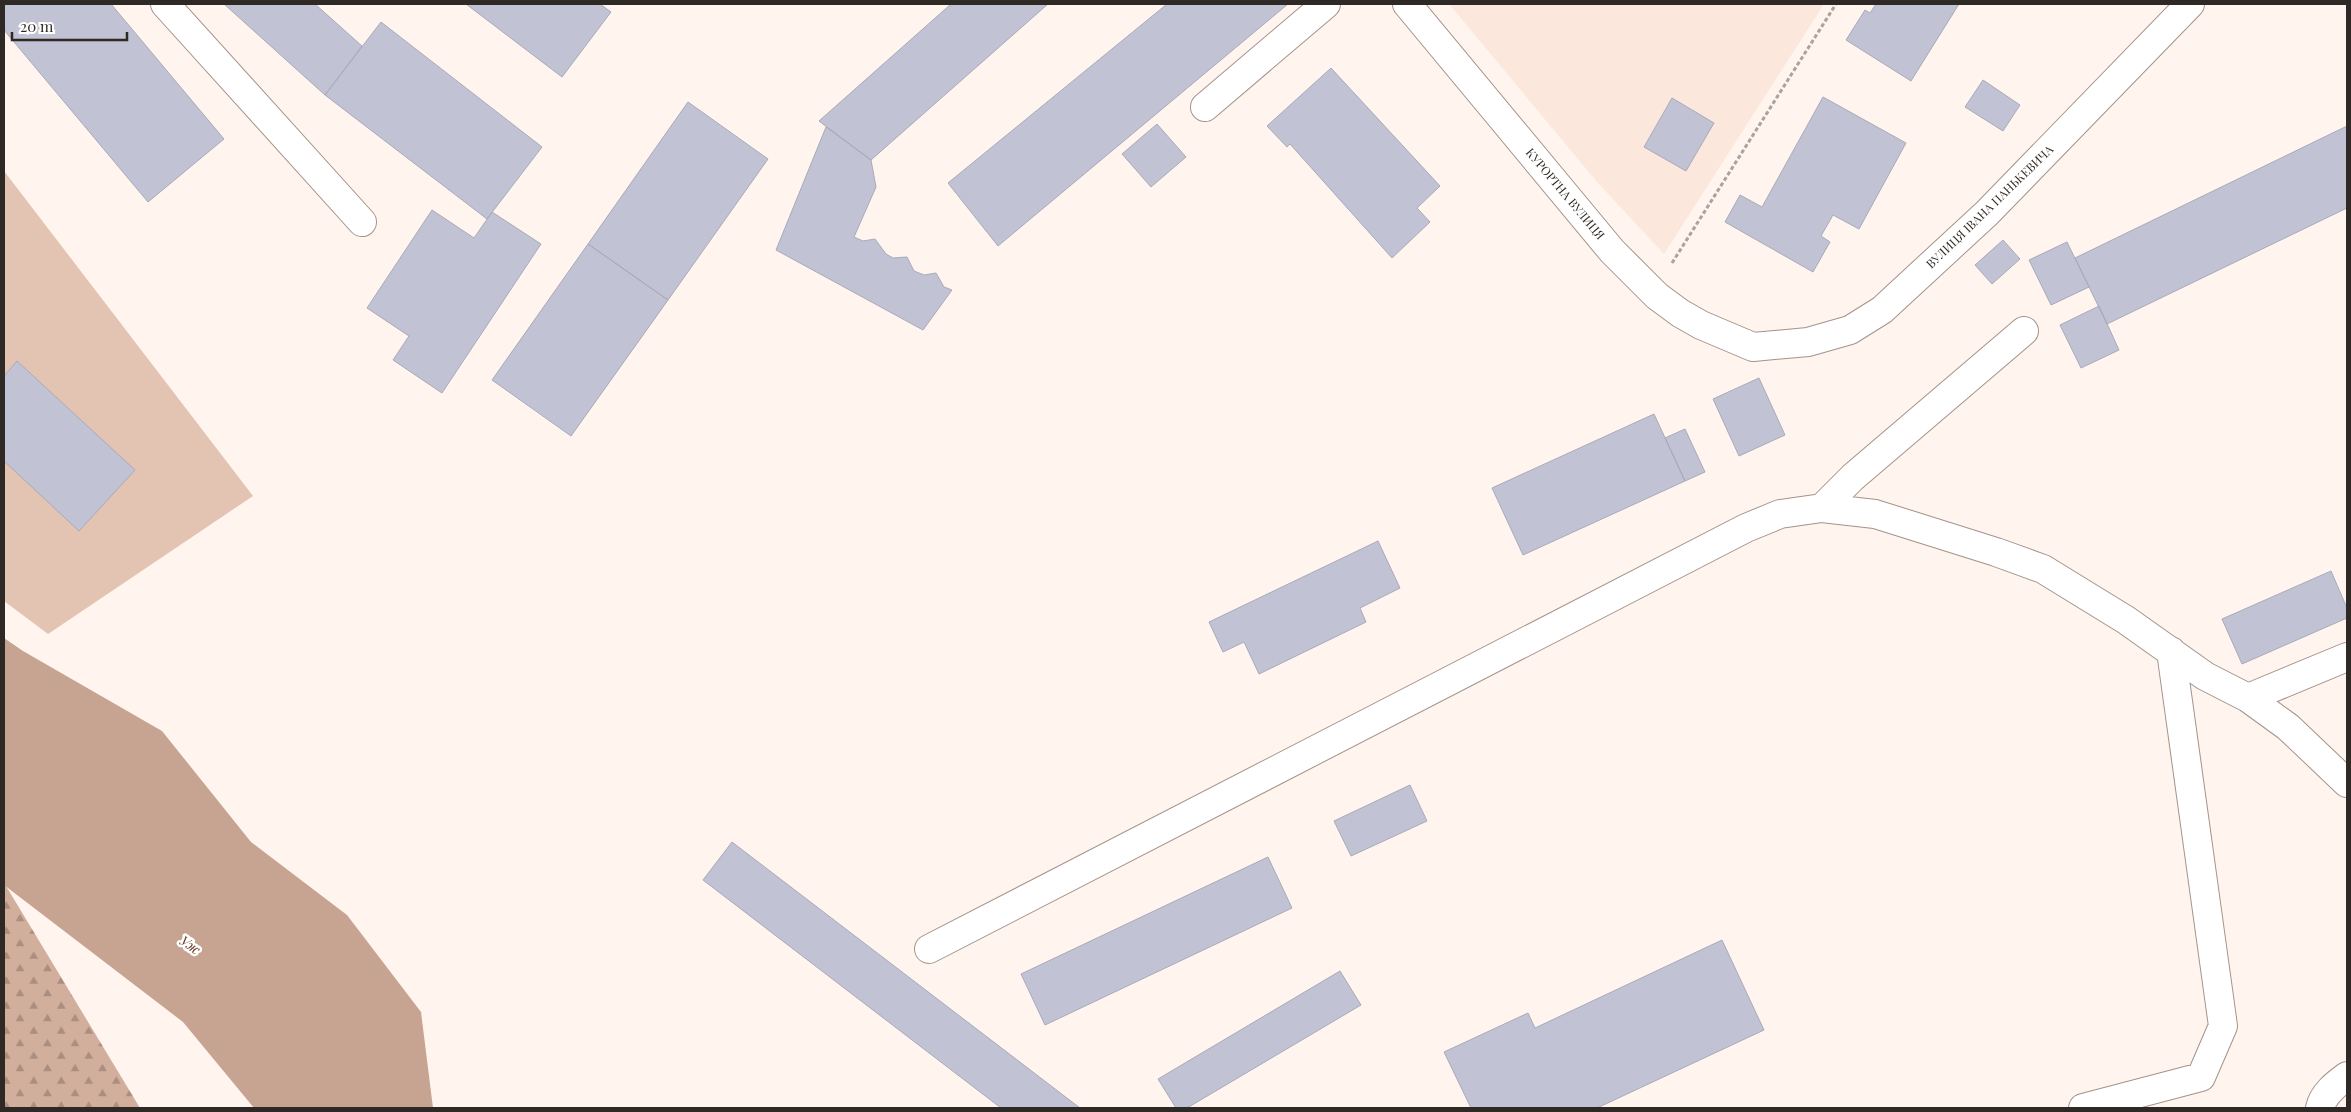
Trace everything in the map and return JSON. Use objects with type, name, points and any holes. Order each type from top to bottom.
[{"type":"street","points":[[165,4],[362,222]]},
{"type":"street","points":[[1204,107],[1326,4]]},
{"type":"street","name":"КУРОРТНА ВУЛИЦЯ","points":[[1407,4],[1612,251],[1657,296],[1701,326],[1753,347]]},
{"type":"street","name":"ВУЛИЦЯ ІВАНА ПАНЬКЕВИЧА","points":[[1753,347],[1808,342],[1842,333],[1882,310],[1987,213],[2190,4]]},
{"type":"street","points":[[1822,508],[1853,477],[2024,331]]},
{"type":"street","points":[[929,949],[1746,528],[1780,514],[1822,508],[1875,514],[2043,569],[2126,620],[2205,676],[2248,698],[2288,727],[2347,783]]},
{"type":"street","points":[[2083,1108],[2201,1077],[2223,1026],[2171,651]]},
{"type":"street","points":[[2248,698],[2347,657]]},
{"type":"street","points":[[2320,1108],[2322,1100],[2338,1082],[2347,1076]]},
{"type":"path","points":[[1657,296],[1675,257],[1836,4]]},
{"type":"shaded area","points":[[1449,4],[1824,4],[1664,254],[1597,182]]},
{"type":"shaded area","points":[[4,171],[253,496],[48,634],[4,601]]},
{"type":"green space","points":[[4,885],[6,886],[140,1108],[4,1108]]},
{"type":"water","name":"Уж","points":[[4,638],[23,651],[162,731],[251,842],[347,915],[421,1012],[433,1108],[254,1108],[183,1022],[4,885]]},
{"type":"building","points":[[4,4],[111,4],[224,139],[148,202],[4,30]]},
{"type":"building","points":[[224,4],[315,4],[362,46],[325,95]]},
{"type":"building","points":[[466,4],[600,4],[611,12],[562,77]]},
{"type":"building","points":[[951,4],[1048,4],[871,160],[819,121]]},
{"type":"building","points":[[1167,4],[1288,4],[998,246],[948,183]]},
{"type":"building","points":[[1876,4],[1959,4],[1911,81],[1846,40],[1865,10],[1870,13]]},
{"type":"building","points":[[381,22],[542,147],[487,219],[325,95]]},
{"type":"building","points":[[1331,68],[1440,186],[1417,208],[1430,222],[1392,258],[1290,144],[1287,147],[1267,126]]},
{"type":"building","points":[[1983,80],[2020,105],[2003,131],[1965,107]]},
{"type":"building","points":[[1823,97],[1906,143],[1859,229],[1833,215],[1821,236],[1830,242],[1813,272],[1725,222],[1740,195],[1762,207]]},
{"type":"building","points":[[1672,98],[1714,123],[1686,171],[1644,147]]},
{"type":"building","points":[[688,102],[768,159],[668,300],[588,244]]},
{"type":"building","points":[[1157,124],[1186,157],[1151,187],[1122,154]]},
{"type":"building","points":[[2347,126],[2347,208],[2107,324],[2075,258]]},
{"type":"building","points":[[826,127],[871,160],[876,187],[854,237],[863,241],[875,239],[886,254],[893,258],[907,257],[914,271],[924,275],[936,273],[944,287],[952,290],[923,330],[776,250]]},
{"type":"building","points":[[432,210],[474,238],[492,212],[541,244],[442,393],[393,360],[409,336],[367,308]]},
{"type":"building","points":[[2003,240],[2020,259],[1992,284],[1975,265]]},
{"type":"building","points":[[2067,242],[2089,287],[2051,305],[2029,260]]},
{"type":"building","points":[[588,244],[668,300],[571,436],[492,380]]},
{"type":"building","points":[[2099,306],[2119,350],[2081,368],[2060,325]]},
{"type":"building","points":[[17,361],[135,470],[79,531],[4,461],[4,376]]},
{"type":"building","points":[[1759,378],[1785,435],[1739,456],[1713,399]]},
{"type":"building","points":[[1654,414],[1685,481],[1523,555],[1492,488]]},
{"type":"building","points":[[1685,429],[1705,472],[1685,481],[1665,438]]},
{"type":"building","points":[[1378,541],[1400,588],[1360,608],[1366,622],[1259,674],[1244,642],[1223,652],[1209,622]]},
{"type":"building","points":[[2331,571],[2347,608],[2347,618],[2242,664],[2222,619]]},
{"type":"building","points":[[1410,785],[1427,821],[1351,856],[1334,821]]},
{"type":"building","points":[[732,842],[1080,1108],[1001,1108],[703,880]]},
{"type":"building","points":[[1268,857],[1292,908],[1045,1025],[1021,974]]},
{"type":"building","points":[[1722,940],[1764,1030],[1597,1108],[1471,1108],[1444,1052],[1528,1013],[1535,1028]]},
{"type":"building","points":[[1340,971],[1361,1005],[1187,1108],[1176,1108],[1158,1079]]}]
